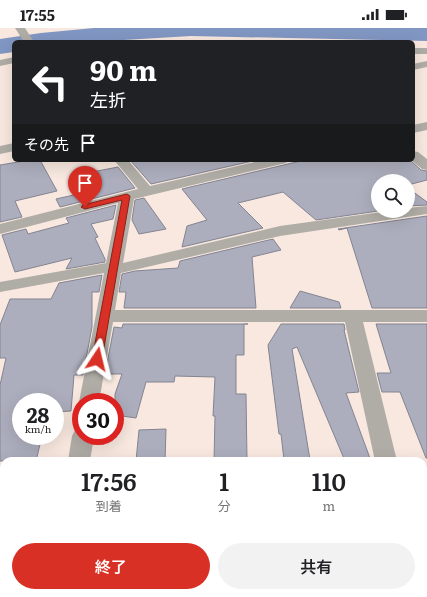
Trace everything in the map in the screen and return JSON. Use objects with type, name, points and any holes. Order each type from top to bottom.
[{"type":"street","points":[[20,28],[28,40]]},
{"type":"street","points":[[415,50],[427,51]]},
{"type":"street","points":[[0,63],[12,60]]},
{"type":"street","points":[[415,67],[427,64]]},
{"type":"street","points":[[415,129],[427,126]]},
{"type":"street","points":[[0,150],[12,147]]},
{"type":"street","points":[[415,157],[427,166]]},
{"type":"street","points":[[123,162],[147,191]]},
{"type":"street","points":[[0,230],[147,191],[273,162]]},
{"type":"street","points":[[91,393],[127,196]]},
{"type":"street","points":[[0,287],[114,268],[280,231],[427,210]]},
{"type":"street","points":[[105,316],[427,316]]},
{"type":"street","points":[[353,316],[385,457]]},
{"type":"street","points":[[80,457],[82,445]]},
{"type":"water","points":[[94,28],[427,28],[427,41],[191,36],[124,40],[12,40],[12,52],[0,54],[0,39]]},
{"type":"building","points":[[18,162],[41,162],[57,191],[15,201],[22,217],[0,222],[0,165]]},
{"type":"building","points":[[132,162],[248,162],[151,184]]},
{"type":"building","points":[[297,162],[412,162],[421,170],[427,171],[427,180],[415,183],[415,174],[371,174],[371,212],[316,220],[283,192],[238,203],[263,228],[182,247],[187,226],[207,220],[182,189]]},
{"type":"building","points":[[118,167],[135,188],[60,207],[56,199],[96,190],[87,173]]},
{"type":"building","points":[[415,193],[427,202],[427,205],[415,206]]},
{"type":"building","points":[[144,198],[166,229],[139,234],[132,220],[135,200]]},
{"type":"building","points":[[116,205],[113,219],[91,224],[98,237],[95,238],[105,262],[66,269],[72,258],[15,272],[2,235],[26,229],[28,234],[69,223],[66,218]]},
{"type":"building","points":[[427,216],[427,308],[372,308],[347,228],[338,229]]},
{"type":"building","points":[[273,239],[281,250],[252,257],[256,308],[124,308],[126,292],[119,292],[122,274],[135,271],[178,268],[180,261]]},
{"type":"building","points":[[102,275],[99,292],[92,292],[92,327],[83,375],[74,375],[71,411],[64,411],[64,393],[12,393],[12,445],[40,445],[37,457],[0,457],[0,385],[6,358],[0,358],[0,325],[10,299],[51,299],[59,283]]},
{"type":"building","points":[[300,291],[339,302],[341,308],[290,308]]},
{"type":"building","points":[[123,324],[244,324],[244,355],[236,355],[236,394],[246,394],[247,457],[214,457],[215,416],[213,416],[215,377],[175,376],[174,382],[146,382],[136,418],[124,416],[124,393],[115,393],[122,374],[105,374],[114,327],[122,328]]},
{"type":"building","points":[[281,324],[344,324],[344,330],[359,392],[346,393],[370,457],[343,457],[297,347],[292,349],[310,457],[284,457],[281,434],[279,434],[268,345]]},
{"type":"building","points":[[376,324],[427,324],[427,457],[426,457],[400,392],[382,392],[377,373],[391,373]]},
{"type":"building","points":[[166,429],[165,457],[136,457],[139,430]]},
{"type":"route","points":[[85,207],[127,196],[97,359]]}]
